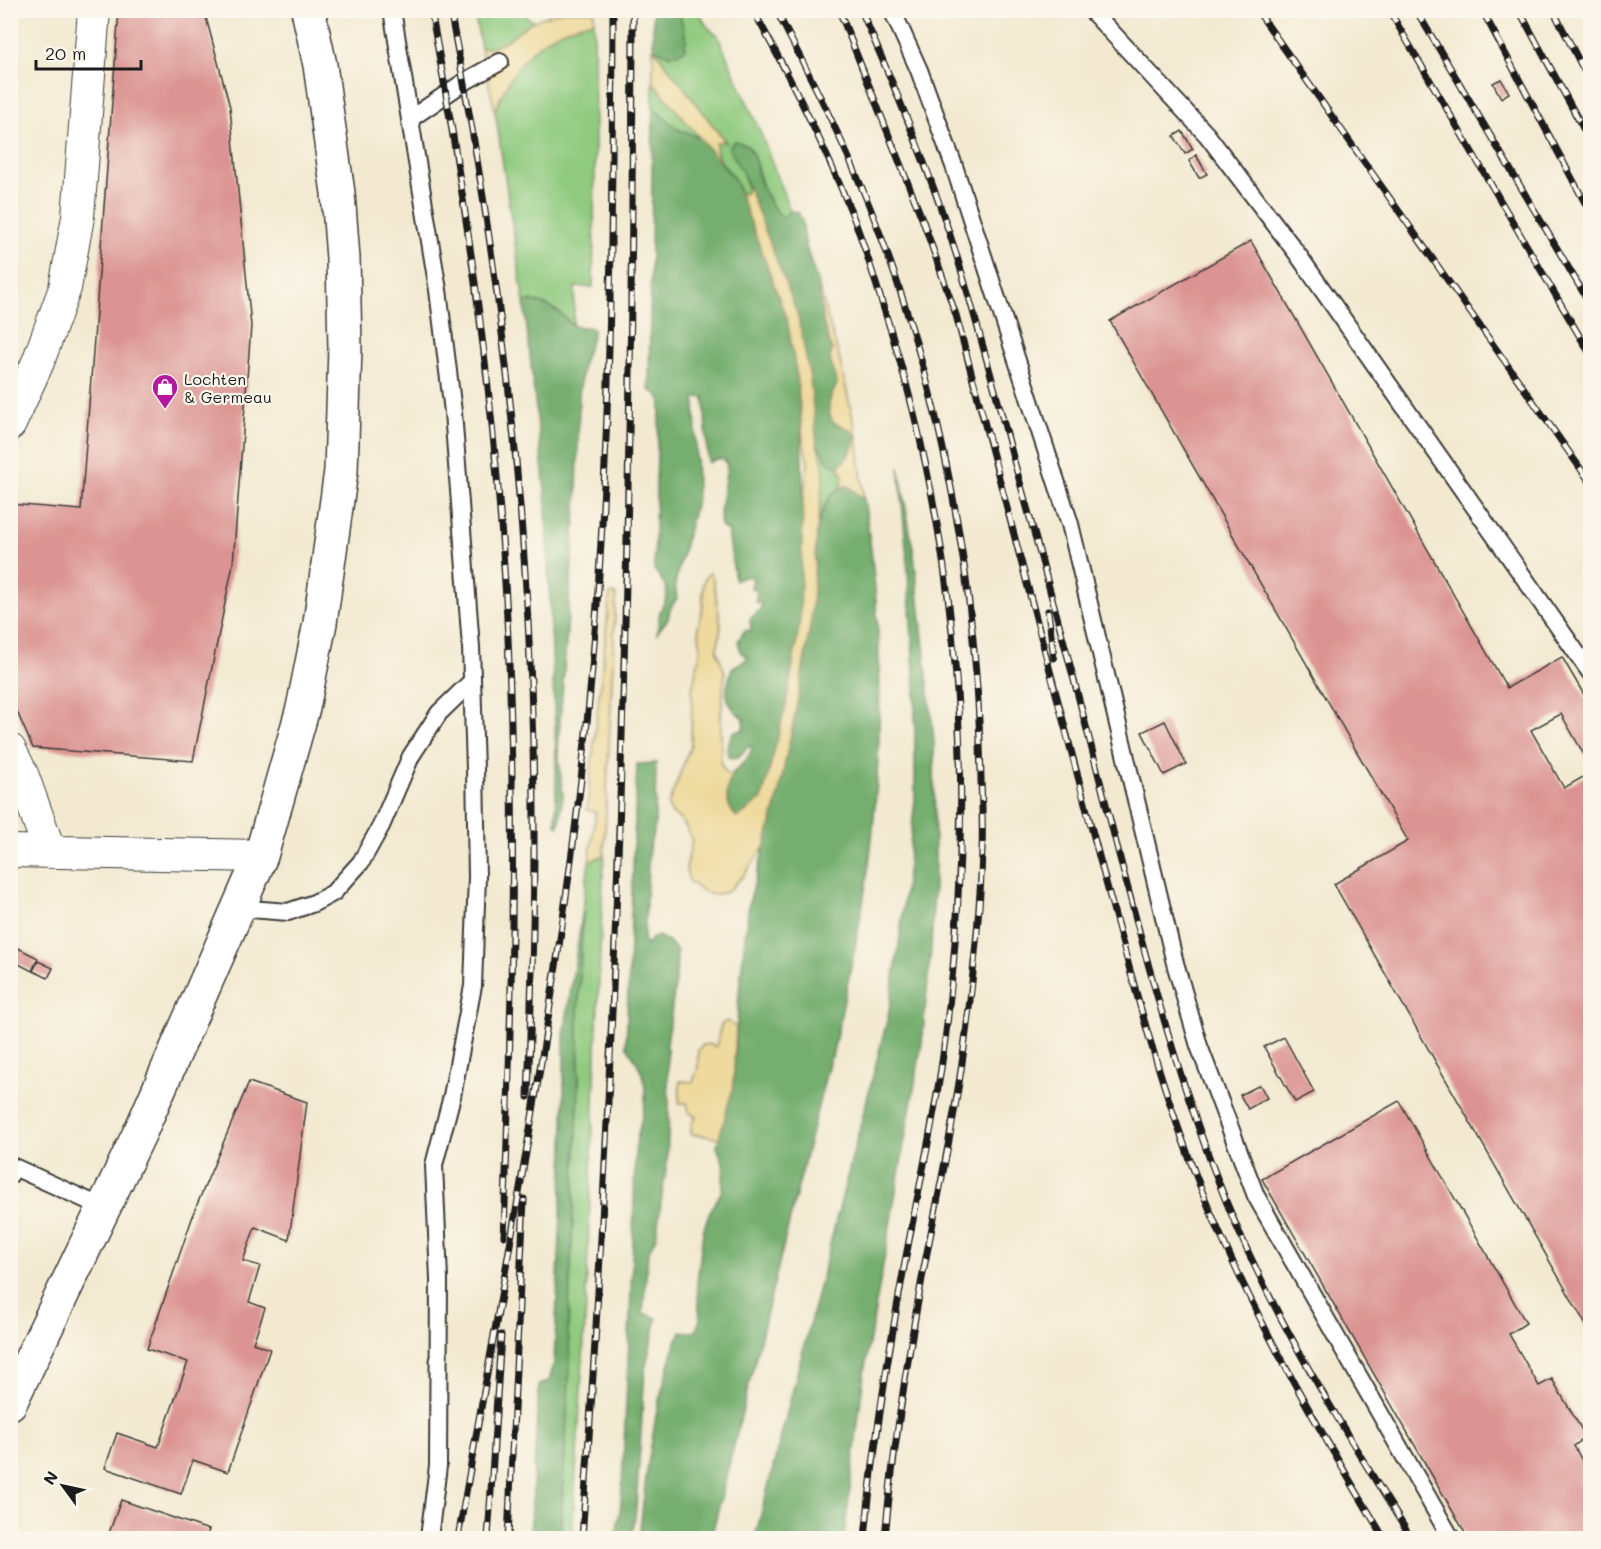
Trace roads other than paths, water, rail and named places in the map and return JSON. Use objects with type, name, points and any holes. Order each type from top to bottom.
[{"type":"main road","points":[[10,1403],[141,1128],[261,856],[303,708],[320,623],[341,471],[345,348],[343,258],[331,131],[308,10]]},
{"type":"street","points":[[10,424],[38,362],[65,288],[78,217],[94,10]]},
{"type":"street","points":[[10,750],[22,774],[51,852]]},
{"type":"street","points":[[10,851],[261,856]]},
{"type":"lane","points":[[392,10],[438,290],[453,412],[472,681],[477,876],[473,986],[452,1096],[434,1165],[440,1279],[438,1466],[429,1539]]},
{"type":"lane","points":[[892,10],[919,70],[954,166],[1070,524],[1174,963],[1199,1046],[1256,1196],[1451,1539]]},
{"type":"lane","points":[[1091,10],[1207,135],[1296,252],[1590,672]]},
{"type":"lane","points":[[410,119],[464,82],[500,62]]},
{"type":"lane","points":[[238,908],[288,912],[314,903],[333,893],[362,862],[381,826],[411,756],[439,713],[472,681]]},
{"type":"lane","points":[[10,1175],[14,1167],[104,1208]]},
{"type":"railway","points":[[431,10],[478,303],[495,451],[506,599],[512,758],[512,838],[511,997],[504,1236]]},
{"type":"railway","points":[[450,10],[496,284],[517,468],[524,561],[530,653],[534,790],[528,1097]]},
{"type":"railway","points":[[458,1538],[550,1007],[587,727],[596,625],[607,420],[612,215],[613,10]]},
{"type":"railway","points":[[582,1538],[605,1157],[621,775],[630,392],[633,10]]},
{"type":"railway","points":[[753,10],[804,108],[839,184],[868,257],[883,306],[910,398],[931,491],[946,584],[956,677],[960,771],[960,865],[954,960],[939,1082],[886,1372],[865,1538]]},
{"type":"railway","points":[[776,10],[861,185],[896,279],[918,348],[951,490],[964,562],[973,635],[978,707],[982,842],[972,979],[954,1111],[906,1372],[885,1538]]},
{"type":"railway","points":[[839,10],[923,221],[956,315],[1123,944],[1172,1110],[1221,1236],[1263,1325],[1334,1454],[1384,1538]]},
{"type":"railway","points":[[861,10],[915,139],[940,204],[961,270],[1059,622],[1152,979],[1199,1129],[1236,1226],[1281,1318],[1305,1363],[1411,1538]]},
{"type":"railway","points":[[1257,10],[1590,482]]},
{"type":"railway","points":[[1389,10],[1590,354]]},
{"type":"railway","points":[[1416,10],[1590,304]]},
{"type":"railway","points":[[1482,10],[1590,212]]},
{"type":"railway","points":[[1519,10],[1590,141]]},
{"type":"railway","points":[[1553,10],[1590,82]]},
{"type":"railway","points":[[1048,611],[1054,658]]},
{"type":"railway","points":[[508,1538],[524,1199]]},
{"type":"railway","points":[[488,1538],[501,1335]]},
{"type":"place","name":"Lochten & Germeau","points":[[165,410]]}]
